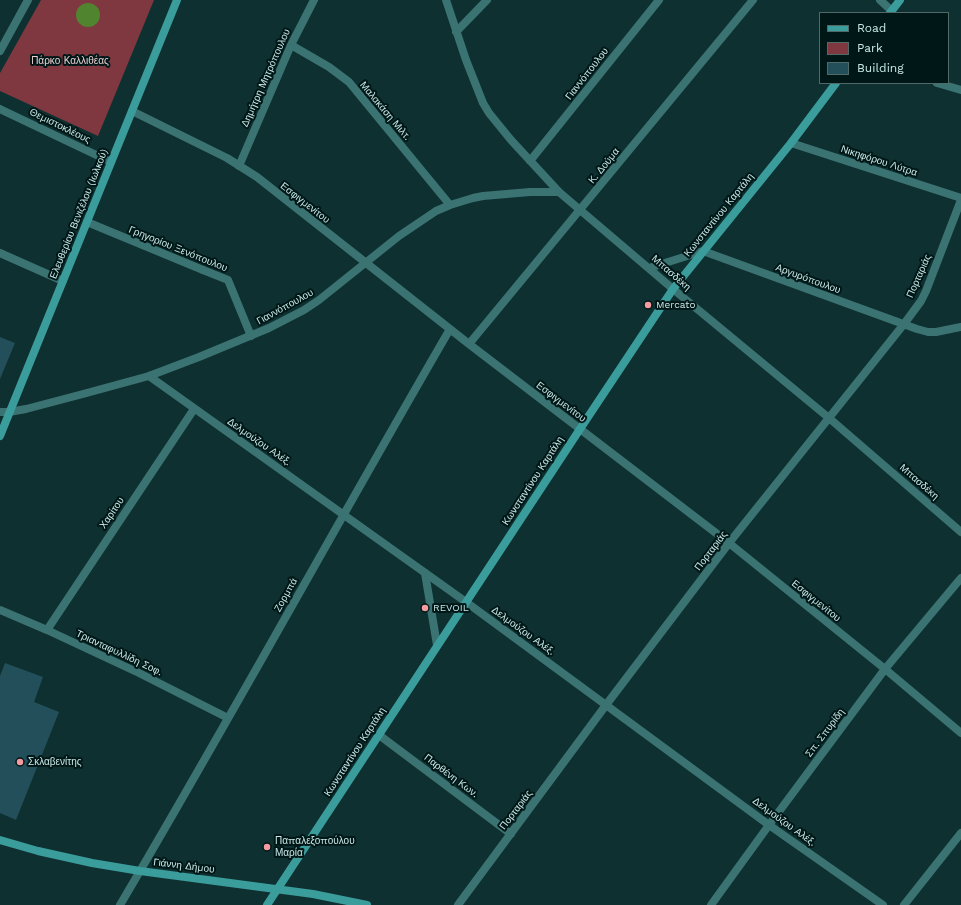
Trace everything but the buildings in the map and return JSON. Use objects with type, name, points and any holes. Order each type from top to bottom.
[{"type":"street","points":[[0,51],[28,0]]},
{"type":"street","name":"Ελευθερίου Βενιζέλου (Ιωλκού)","points":[[0,436],[177,0]]},
{"type":"street","name":"Δημήτρη Μητρόπουλου","points":[[239,166],[291,45],[314,0]]},
{"type":"street","name":"Μπασδέκη","points":[[446,0],[472,76],[484,103],[499,126],[559,192],[581,209],[673,289],[829,418],[961,532]]},
{"type":"street","points":[[456,32],[487,0]]},
{"type":"street","name":"Γιαννόπουλου","points":[[530,161],[659,0]]},
{"type":"street","name":"Κ. Δούμα","points":[[469,344],[753,0]]},
{"type":"street","points":[[880,0],[891,12],[900,0]]},
{"type":"street","name":"Μαλακάση Μιλτ.","points":[[291,45],[329,67],[349,82],[450,205]]},
{"type":"street","name":"Κωνσταντίνου Καρτάλη","points":[[267,905],[673,289],[791,142],[835,84]]},
{"type":"street","points":[[940,84],[961,90]]},
{"type":"street","name":"Θεμιστοκλέους","points":[[0,108],[111,162]]},
{"type":"street","name":"Εσφιγμενίτου","points":[[132,111],[227,158],[257,177],[469,344],[729,543],[961,733]]},
{"type":"street","name":"Νικηφόρου Λύτρα","points":[[791,142],[961,199]]},
{"type":"street","name":"Γιαννόπουλου","points":[[0,412],[9,412],[149,376],[269,328],[304,310],[399,236],[436,211],[450,205],[483,196],[559,192]]},
{"type":"street","name":"Πορταριάς","points":[[458,905],[606,705],[729,543],[921,301],[961,199]]},
{"type":"street","name":"Γρηγορίου Ξενόπουλου","points":[[86,222],[228,280],[251,336]]},
{"type":"street","points":[[649,268],[703,251]]},
{"type":"street","name":"Αργυρόπουλου","points":[[703,251],[928,332],[961,327]]},
{"type":"street","points":[[0,253],[63,281]]},
{"type":"street","name":"Ζορμπά","points":[[120,905],[450,329]]},
{"type":"street","name":"Δελμούζου Αλέξ.","points":[[149,376],[466,602],[769,825],[883,905]]},
{"type":"street","name":"Χαρίτου","points":[[47,630],[194,409]]},
{"type":"street","points":[[424,573],[437,645]]},
{"type":"street","name":"Σπ. Σπυρίδη","points":[[711,905],[884,670],[961,578]]},
{"type":"street","name":"Τριανταφυλλίδη Σοφ.","points":[[0,610],[139,673],[228,718]]},
{"type":"street","name":"Παρθένη Κων.","points":[[379,735],[511,834]]},
{"type":"street","points":[[904,905],[961,833]]},
{"type":"street","name":"Γιάννη Δήμου","points":[[0,840],[38,851],[92,863],[140,871],[313,894],[367,905]]},
{"type":"green space","name":"Πάρκο Καλλιθέας","points":[[41,0],[154,0],[98,136],[0,91],[0,73]]},
{"type":"shaded area","points":[[88,3],[93,4],[99,10],[99,20],[93,26],[88,27],[83,26],[77,20],[76,15],[77,10],[83,4]]},
{"type":"place","name":"Mercato","points":[[648,305]]},
{"type":"place","name":"REVOIL","points":[[425,608]]},
{"type":"place","name":"Σκλαβενίτης","points":[[20,762]]},
{"type":"place","name":"Παπαλεξοπούλου Μαρία","points":[[267,847]]}]
